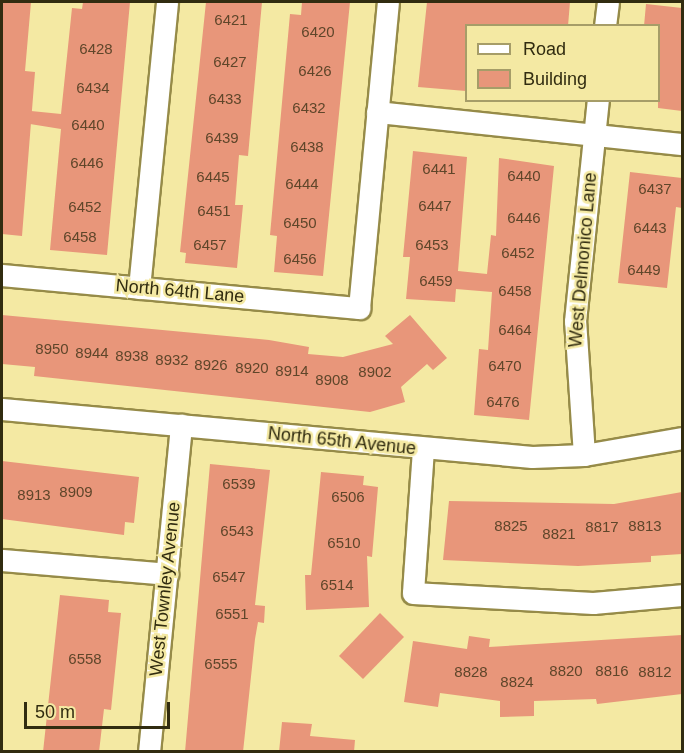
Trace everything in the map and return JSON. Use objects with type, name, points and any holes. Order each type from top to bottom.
[{"type":"street","points":[[139,288],[167,2]]},
{"type":"street","points":[[388,2],[377,112],[682,144]]},
{"type":"street","points":[[605,24],[608,2]]},
{"type":"street","name":"West Delmonico Lane","points":[[584,455],[575,321],[598,102]]},
{"type":"street","name":"North 64th Lane","points":[[2,275],[358,308],[377,112]]},
{"type":"street","name":"North 65th Avenue","points":[[2,409],[423,449],[584,455],[682,438]]},
{"type":"street","name":"West Townley Avenue","points":[[150,752],[181,425]]},
{"type":"street","points":[[423,449],[413,593],[593,603],[682,595]]},
{"type":"street","points":[[2,560],[167,574]]},
{"type":"building","points":[[2,2],[31,2],[25,71],[35,72],[22,236],[2,234]]},
{"type":"building","points":[[83,2],[130,2],[107,255],[50,250],[61,129],[30,124],[31,111],[61,114],[72,8],[82,9]]},
{"type":"building","points":[[206,2],[262,2],[248,156],[239,155],[235,205],[243,205],[237,268],[185,263],[186,253],[180,252]]},
{"type":"building","points":[[302,2],[350,2],[323,276],[274,272],[277,236],[270,235],[290,14],[301,15]]},
{"type":"building","points":[[427,2],[570,2],[568,24],[465,24],[465,91],[418,87]]},
{"type":"building","points":[[646,4],[682,8],[682,111],[658,108],[658,102],[660,102],[660,24],[644,24]]},
{"type":"building","points":[[413,151],[467,157],[458,271],[487,274],[491,235],[496,236],[499,158],[554,166],[529,420],[474,415],[479,349],[488,350],[492,292],[456,289],[455,302],[406,299],[410,257],[403,257]]},
{"type":"building","points":[[630,172],[682,178],[682,208],[676,207],[667,288],[618,283]]},
{"type":"building","points":[[2,315],[269,340],[309,347],[308,354],[343,357],[393,344],[385,336],[410,315],[447,358],[433,370],[427,364],[401,387],[405,402],[370,412],[34,376],[35,367],[2,364]]},
{"type":"building","points":[[2,461],[139,477],[134,523],[125,522],[124,535],[2,519]]},
{"type":"building","points":[[210,464],[270,470],[255,605],[265,606],[264,623],[258,622],[255,639],[243,752],[185,752]]},
{"type":"building","points":[[321,472],[364,476],[363,485],[378,487],[372,557],[367,556],[369,607],[306,610],[305,575],[311,575]]},
{"type":"building","points":[[682,492],[682,554],[651,556],[651,562],[578,566],[443,560],[449,501],[614,504]]},
{"type":"building","points":[[60,595],[109,600],[108,612],[121,613],[111,710],[104,709],[99,752],[43,752]]},
{"type":"building","points":[[380,613],[404,637],[363,679],[339,656]]},
{"type":"building","points":[[682,635],[682,694],[597,704],[596,699],[534,701],[534,716],[500,717],[500,701],[440,693],[438,707],[404,702],[413,641],[467,649],[469,636],[490,639],[489,647]]},
{"type":"building","points":[[282,722],[312,724],[310,736],[355,740],[354,752],[279,752]]}]
